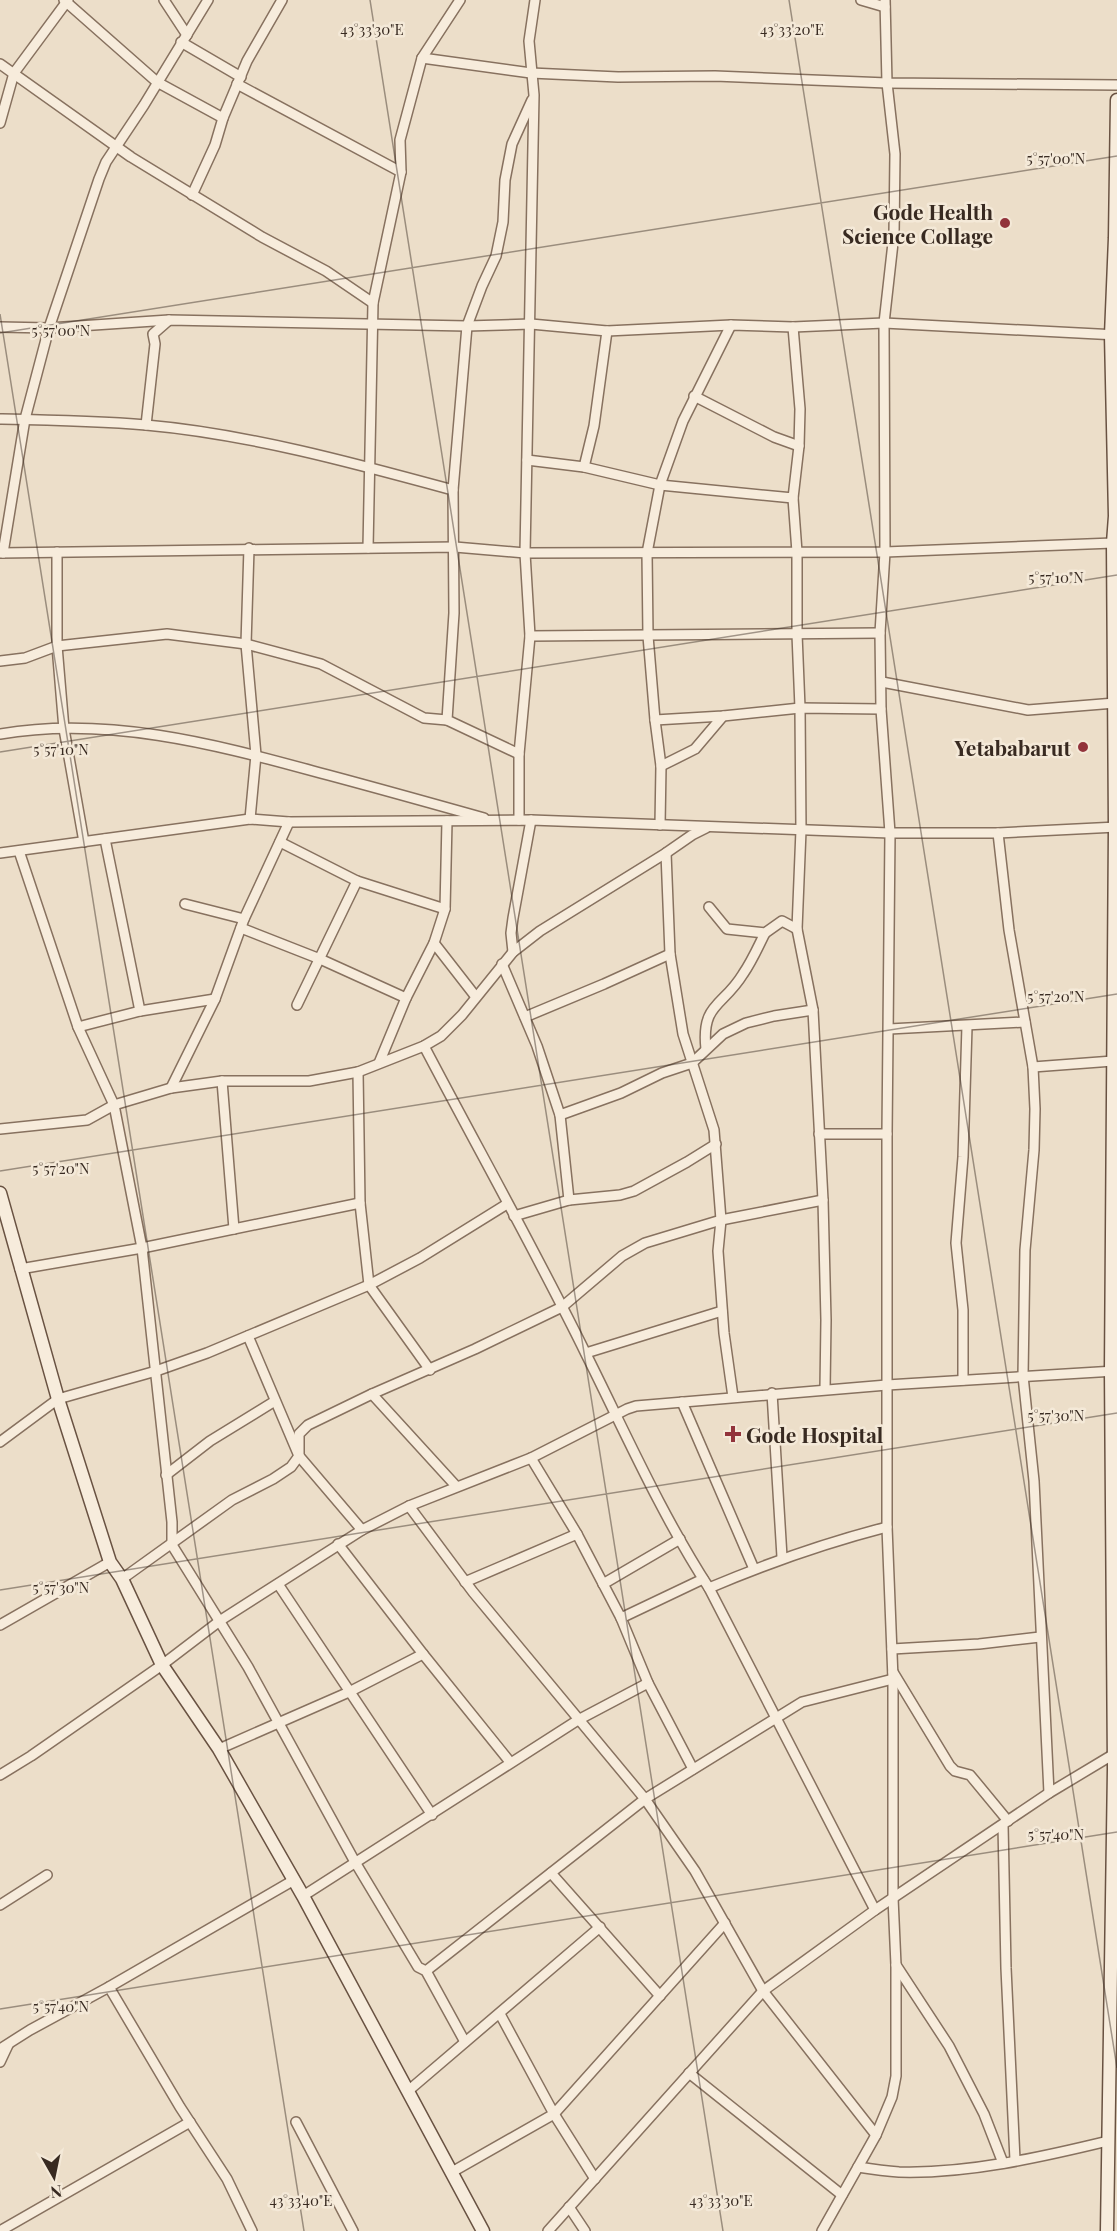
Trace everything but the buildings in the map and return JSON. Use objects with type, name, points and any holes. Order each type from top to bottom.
[{"type":"street","points":[[164,0],[184,38],[239,80],[401,172]]},
{"type":"street","points":[[208,0],[106,162],[99,179],[49,328],[25,419],[1,553],[455,547],[525,553],[885,552],[1113,543]]},
{"type":"street","points":[[192,195],[215,145],[223,118],[239,80],[282,0]]},
{"type":"street","points":[[368,548],[371,323],[373,303],[401,172],[400,140],[422,58],[459,0]]},
{"type":"street","points":[[519,820],[519,754],[530,636],[525,553],[534,95],[529,41],[535,0]]},
{"type":"street","points":[[822,2231],[876,2135],[896,2085],[893,1676],[887,1527],[890,833],[881,709],[880,633],[885,552],[884,323],[894,234],[895,154],[887,82],[885,4],[861,0]]},
{"type":"street","points":[[0,123],[14,73],[66,1],[157,82],[223,118]]},
{"type":"street","points":[[422,58],[531,73],[618,77],[715,76],[887,82],[1117,85]]},
{"type":"street","points":[[0,64],[117,147],[262,237],[326,271],[373,303]]},
{"type":"street","points":[[447,720],[454,613],[453,490],[467,327],[496,256],[503,222],[505,180],[513,144],[534,95]]},
{"type":"street","points":[[1107,2231],[1116,1771],[1114,1754],[1116,1737],[1113,1061],[1116,827],[1113,543],[1116,515],[1114,335],[1117,100]]},
{"type":"street","points":[[0,327],[49,328],[169,321],[371,323],[467,327],[531,324],[607,331],[730,325],[793,327],[884,323],[1114,335]]},
{"type":"street","points":[[146,425],[155,344],[153,334],[169,321]]},
{"type":"street","points":[[660,825],[661,766],[648,636],[647,553],[660,485],[694,396],[730,325]]},
{"type":"street","points":[[793,327],[800,409],[799,446],[793,498],[797,552],[800,708],[801,830],[797,929],[813,1010],[823,1200],[825,1389]]},
{"type":"street","points":[[584,467],[594,426],[607,331]]},
{"type":"street","points":[[694,396],[774,437],[799,446]]},
{"type":"street","points":[[0,419],[146,425],[229,437],[369,467],[453,490]]},
{"type":"street","points":[[527,460],[584,467],[660,485],[793,498]]},
{"type":"street","points":[[249,548],[246,644],[256,755],[250,819]]},
{"type":"street","points":[[57,552],[57,646],[64,729],[84,842]]},
{"type":"street","points":[[530,636],[880,633]]},
{"type":"street","points":[[0,661],[25,658],[57,646],[167,634],[246,644],[321,663],[424,718],[447,720],[519,754]]},
{"type":"street","points":[[882,682],[1028,710],[1115,703]]},
{"type":"street","points":[[655,720],[800,708],[881,709]]},
{"type":"street","points":[[661,766],[695,749],[723,716]]},
{"type":"street","points":[[0,734],[64,729],[124,729],[207,743],[497,821]]},
{"type":"street","points":[[0,853],[250,819],[289,822],[531,820],[890,833],[998,833],[1116,827]]},
{"type":"street","points":[[513,952],[511,933],[513,918],[531,820]]},
{"type":"street","points":[[379,1063],[406,998],[434,944],[445,909],[447,821]]},
{"type":"street","points":[[171,1088],[215,999],[242,923],[289,822]]},
{"type":"street","points":[[0,1129],[80,1121],[114,1105],[171,1088],[222,1082],[309,1081],[358,1072],[424,1046],[441,1036],[462,1015],[513,952],[540,931],[666,854],[692,835],[711,826]]},
{"type":"street","points":[[998,833],[1009,930],[1033,1067],[1034,1140],[1025,1250],[1023,1376],[1034,1481],[1049,1793]]},
{"type":"street","points":[[105,839],[140,1011]]},
{"type":"street","points":[[280,842],[357,882],[445,909]]},
{"type":"street","points":[[20,851],[78,1027],[114,1105],[142,1248],[172,1522],[172,1545],[220,1620],[355,1862],[418,1967],[426,1971],[465,2042]]},
{"type":"street","points":[[666,854],[670,954],[683,1035],[714,1130],[716,1144],[721,1220],[718,1251],[722,1311],[733,1397]]},
{"type":"street","points":[[297,1005],[357,882]]},
{"type":"street","points":[[184,904],[242,923],[406,998]]},
{"type":"street","points":[[709,907],[727,929],[765,933]]},
{"type":"street","points":[[706,1049],[704,1028],[713,1009],[743,976],[765,933],[782,921],[797,929]]},
{"type":"street","points":[[434,944],[476,997]]},
{"type":"street","points":[[525,1017],[670,954]]},
{"type":"street","points":[[502,964],[537,1046],[560,1115],[569,1200]]},
{"type":"street","points":[[78,1027],[140,1011],[215,999]]},
{"type":"street","points":[[560,1115],[621,1093],[662,1073],[692,1063],[723,1034],[746,1023],[813,1010]]},
{"type":"street","points":[[889,1029],[1025,1022]]},
{"type":"street","points":[[963,1380],[963,1310],[956,1242],[963,1157],[967,1026]]},
{"type":"street","points":[[424,1046],[586,1353],[614,1414],[777,1718],[875,1910]]},
{"type":"street","points":[[1033,1067],[1113,1061]]},
{"type":"street","points":[[358,1072],[360,1203],[369,1285],[430,1370]]},
{"type":"street","points":[[222,1082],[234,1229]]},
{"type":"street","points":[[819,1134],[887,1134]]},
{"type":"street","points":[[514,1216],[569,1200],[620,1195],[634,1191],[716,1144]]},
{"type":"street","points":[[0,1195],[58,1400],[110,1562],[122,1579],[162,1665],[219,1749],[303,1896],[483,2231]]},
{"type":"street","points":[[122,1579],[232,1500],[284,1473],[299,1456],[299,1434],[302,1430],[372,1394],[430,1370],[562,1307],[622,1256],[645,1243],[721,1220],[823,1200]]},
{"type":"street","points":[[20,1269],[142,1248],[360,1203]]},
{"type":"street","points":[[0,1442],[58,1400],[156,1371],[248,1336],[369,1285],[458,1235],[507,1204]]},
{"type":"street","points":[[586,1353],[722,1311]]},
{"type":"street","points":[[248,1336],[299,1456],[362,1530]]},
{"type":"street","points":[[0,1774],[31,1756],[162,1665],[220,1620],[362,1530],[409,1506],[531,1458],[614,1414],[636,1406],[825,1389],[1114,1371]]},
{"type":"street","points":[[372,1394],[456,1486]]},
{"type":"street","points":[[772,1394],[782,1557]]},
{"type":"street","points":[[166,1475],[210,1442],[275,1401]]},
{"type":"street","points":[[682,1402],[754,1569]]},
{"type":"street","points":[[531,1458],[577,1534],[621,1618],[648,1683],[693,1769]]},
{"type":"street","points":[[409,1506],[465,1582],[645,1798],[695,1871],[763,1991],[876,2135]]},
{"type":"street","points":[[709,1588],[782,1557],[887,1527]]},
{"type":"street","points":[[465,1582],[577,1534]]},
{"type":"street","points":[[603,1584],[680,1539]]},
{"type":"street","points":[[338,1544],[510,1762]]},
{"type":"street","points":[[0,1626],[110,1562]]},
{"type":"street","points":[[621,1618],[703,1579]]},
{"type":"street","points":[[278,1584],[432,1815]]},
{"type":"street","points":[[892,1648],[979,1644],[1040,1637]]},
{"type":"street","points":[[219,1749],[349,1692],[423,1654]]},
{"type":"street","points":[[426,1971],[645,1798],[802,1702],[893,1676]]},
{"type":"street","points":[[893,1676],[951,1766],[955,1771],[970,1775],[1006,1823],[1006,1968],[1015,2160]]},
{"type":"street","points":[[303,1896],[578,1720],[648,1683]]},
{"type":"street","points":[[548,2231],[763,1991],[875,1910],[1049,1793],[1114,1754]]},
{"type":"street","points":[[551,1873],[660,1996]]},
{"type":"street","points":[[0,1905],[47,1875]]},
{"type":"street","points":[[0,2062],[4,2047],[30,2030],[294,1880]]},
{"type":"street","points":[[452,2172],[554,2114],[726,1923]]},
{"type":"street","points":[[408,2091],[600,1927]]},
{"type":"street","points":[[896,1965],[949,2046],[984,2114],[1004,2163]]},
{"type":"street","points":[[109,1987],[227,2179],[252,2231]]},
{"type":"street","points":[[500,2014],[554,2114],[595,2179]]},
{"type":"street","points":[[689,2073],[842,2195]]},
{"type":"street","points":[[0,2231],[190,2122]]},
{"type":"street","points":[[296,2122],[352,2231]]},
{"type":"street","points":[[858,2167],[915,2172],[1004,2163],[1108,2141]]},
{"type":"street","points":[[569,2207],[585,2231]]},
{"type":"place","name":"Gode Health Science Collage","points":[[1005,223]]},
{"type":"place","name":"Yetababarut","points":[[1083,747]]},
{"type":"place","name":"Gode Hospital","points":[[733,1434]]}]
